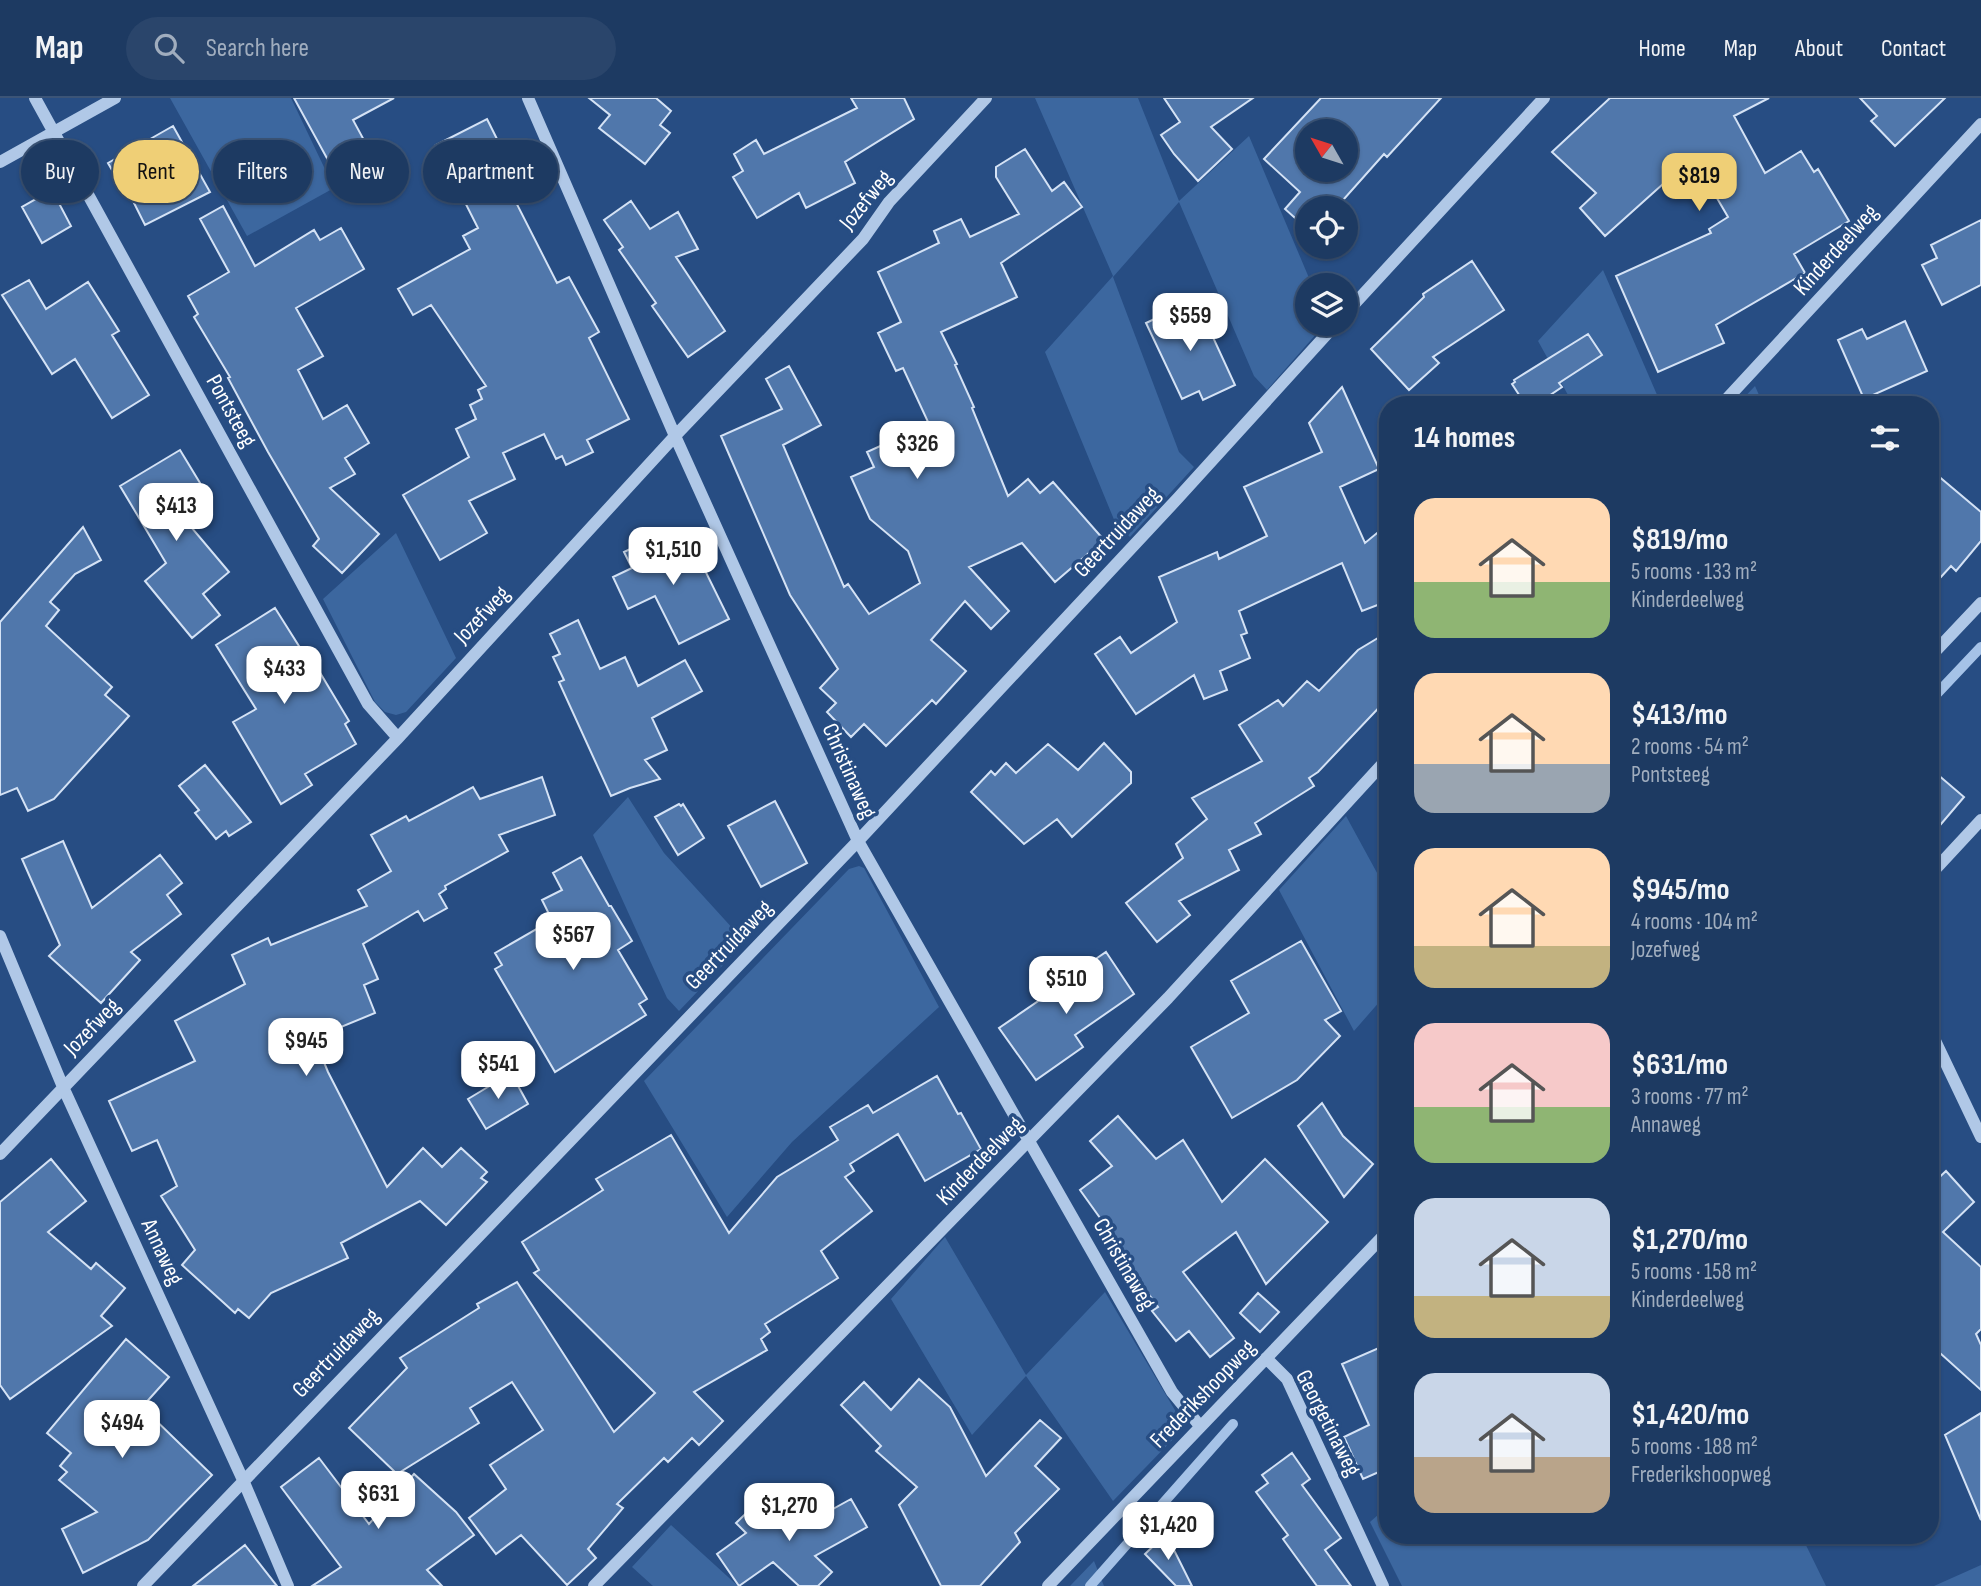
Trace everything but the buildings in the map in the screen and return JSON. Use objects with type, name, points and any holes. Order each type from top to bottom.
[{"type":"street","name":"Pontsteeg","points":[[35,98],[368,704],[398,738]]},
{"type":"street","points":[[0,162],[115,98]]},
{"type":"street","name":"Christinaweg","points":[[528,98],[675,436],[858,841],[1172,1392],[1200,1426]]},
{"type":"street","name":"Jozefweg","points":[[0,1154],[398,738],[675,436],[863,239],[889,202],[986,98]]},
{"type":"street","points":[[1358,300],[1544,98]]},
{"type":"street","name":"Kinderdeelweg","points":[[1729,396],[1981,124]]},
{"type":"street","name":"Geertruidaweg","points":[[143,1586],[858,841],[1325,336]]},
{"type":"street","points":[[1939,647],[1981,603]]},
{"type":"street","name":"Kinderdeelweg","points":[[594,1586],[1168,998],[1379,768]]},
{"type":"street","points":[[1939,865],[1981,820]]},
{"type":"street","name":"Annaweg","points":[[0,936],[63,1087],[243,1480],[288,1586]]},
{"type":"street","points":[[1939,1049],[1981,1136]]},
{"type":"street","name":"Frederikshoopweg","points":[[1048,1586],[1379,1240]]},
{"type":"street","name":"Georgetinaweg","points":[[1266,1358],[1287,1379],[1383,1586]]},
{"type":"shaded area","points":[[170,98],[291,98],[311,140],[213,140],[213,175],[199,150],[199,140],[193,140]]},
{"type":"shaded area","points":[[1035,98],[1138,98],[1179,201],[1249,136],[1295,245],[1295,259],[1301,259],[1307,273],[1295,273],[1295,336],[1314,336],[1267,390],[1254,376],[1179,202],[1113,277],[1179,452],[1194,467],[1130,537],[1115,522],[1045,352],[1113,276]]},
{"type":"shaded area","points":[[312,142],[326,171],[326,192],[312,200]]},
{"type":"shaded area","points":[[229,203],[307,203],[247,236]]},
{"type":"shaded area","points":[[1603,270],[1658,396],[1569,396],[1538,341]]},
{"type":"shaded area","points":[[1755,386],[1759,396],[1746,396]]},
{"type":"shaded area","points":[[396,533],[456,658],[406,712],[396,715],[385,712],[375,702],[323,599]]},
{"type":"shaded area","points":[[628,797],[664,853],[745,942],[679,1011],[667,998],[593,835]]},
{"type":"shaded area","points":[[1346,816],[1379,876],[1379,1002],[1354,1031],[1279,890]]},
{"type":"shaded area","points":[[859,866],[864,868],[939,1007],[792,1142],[727,1217],[644,1081],[849,869]]},
{"type":"shaded area","points":[[945,1237],[1026,1375],[1105,1292],[1179,1417],[1180,1427],[1177,1435],[1113,1501],[1026,1376],[972,1435],[891,1299]]},
{"type":"shaded area","points":[[1379,1514],[1379,1540],[1370,1522]]},
{"type":"shaded area","points":[[671,1525],[738,1586],[653,1586],[632,1567]]},
{"type":"shaded area","points":[[1381,1544],[1805,1544],[1826,1586],[1402,1586]]},
{"type":"shaded area","points":[[1094,1561],[1104,1586],[1070,1586]]},
{"type":"shaded area","points":[[1981,1565],[1981,1586],[1934,1586]]},
{"type":"waterway","points":[[1939,691],[1981,647]]},
{"type":"waterway","points":[[1090,1586],[1233,1424]]}]
